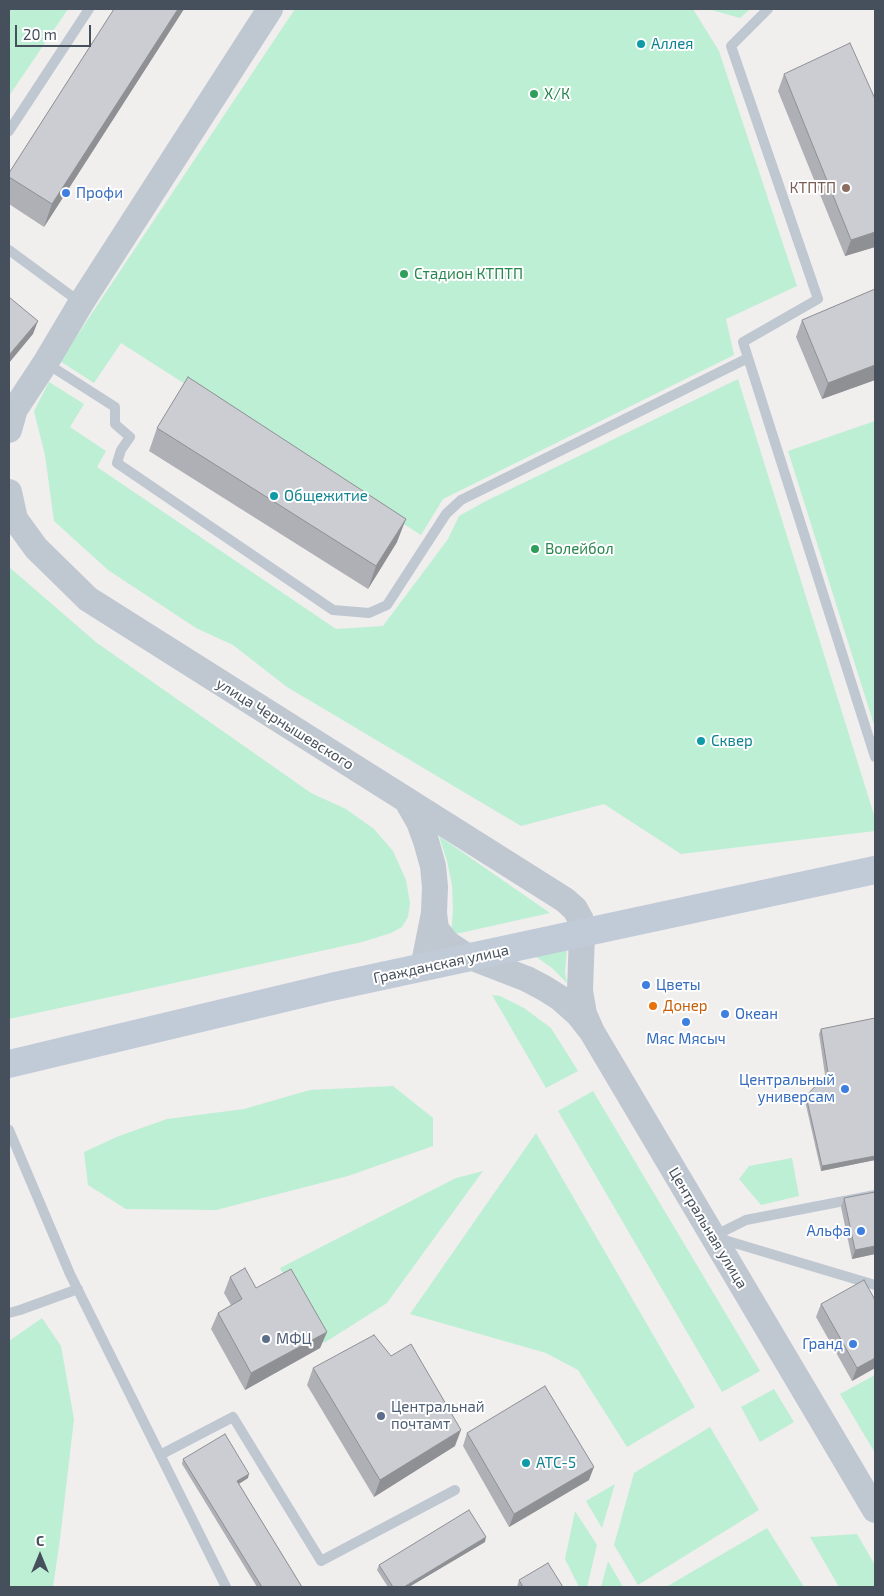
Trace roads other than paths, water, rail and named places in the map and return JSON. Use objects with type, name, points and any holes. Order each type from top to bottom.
[{"type":"main road","name":"Гражданская улица","points":[[9,1064],[331,987],[875,870]]},
{"type":"street","points":[[9,430],[15,409],[266,10]]},
{"type":"street","name":"улица Чернышевского","points":[[9,492],[15,519],[36,548],[88,599],[565,900],[575,909],[581,920],[582,933]]},
{"type":"street","points":[[407,800],[419,822],[433,866],[435,887],[434,913],[423,968]]},
{"type":"street","points":[[565,900],[601,919],[620,925]]},
{"type":"street","points":[[434,913],[436,929],[447,943],[471,957],[527,978],[560,998],[578,1014],[592,1032]]},
{"type":"street","name":"Центральная улица","points":[[582,933],[580,991],[584,1014],[592,1032],[875,1510]]},
{"type":"street","points":[[527,978],[521,971],[520,958],[534,944]]},
{"type":"lane","points":[[9,131],[89,9]]},
{"type":"lane","points":[[768,9],[731,46],[818,299],[743,342],[875,757]]},
{"type":"lane","points":[[9,250],[81,302]]},
{"type":"lane","points":[[46,362],[115,408],[115,424],[130,437],[117,463],[333,610],[370,614],[386,605],[446,514],[461,500],[748,358]]},
{"type":"lane","points":[[9,1130],[78,1290],[226,1587]]},
{"type":"lane","points":[[713,1237],[746,1220],[875,1195]]},
{"type":"lane","points":[[713,1237],[875,1285]]},
{"type":"lane","points":[[9,1313],[78,1290]]},
{"type":"lane","points":[[160,1455],[233,1417],[321,1562],[455,1490]]},
{"type":"lane","points":[[218,1587],[220,1575]]},
{"type":"place","name":"Аллея","points":[[641,44]]},
{"type":"place","name":"Х/К","points":[[534,94]]},
{"type":"place","name":"КТПТП","points":[[846,188]]},
{"type":"place","name":"Профи","points":[[66,193]]},
{"type":"place","name":"Стадион КТПТП","points":[[404,274]]},
{"type":"place","name":"Общежитие","points":[[274,496]]},
{"type":"place","name":"Волейбол","points":[[535,549]]},
{"type":"place","name":"Сквер","points":[[701,741]]},
{"type":"place","name":"Цветы","points":[[646,985]]},
{"type":"place","name":"Донер","points":[[653,1006]]},
{"type":"place","name":"Океан","points":[[725,1014]]},
{"type":"place","name":"Мяс Мясыч","points":[[686,1022]]},
{"type":"place","name":"Центральный универсам","points":[[845,1089]]},
{"type":"place","name":"Альфа","points":[[861,1231]]},
{"type":"place","name":"МФЦ","points":[[266,1339]]},
{"type":"place","name":"Гранд","points":[[853,1344]]},
{"type":"place","name":"Центральнай почтамт","points":[[381,1416]]},
{"type":"place","name":"АТС-5","points":[[526,1463]]}]
